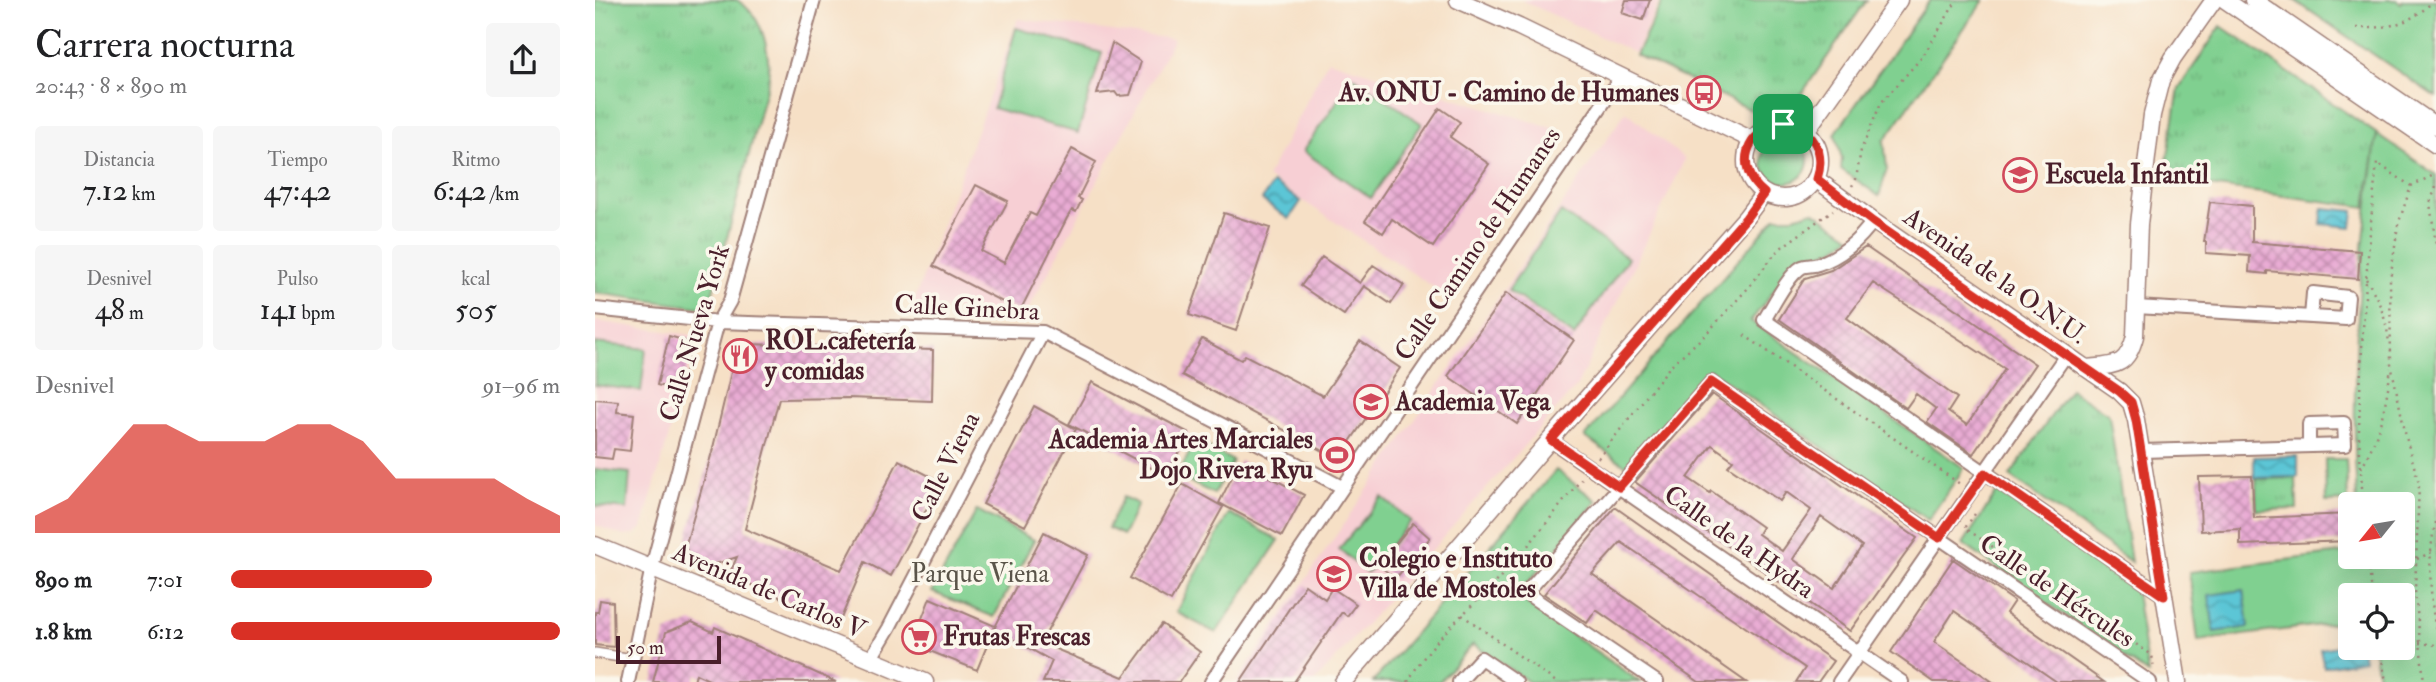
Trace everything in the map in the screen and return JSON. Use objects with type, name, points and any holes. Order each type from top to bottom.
[{"type":"street","name":"Calle Nueva York","points":[[628,682],[652,567],[719,322],[730,301],[814,0]]},
{"type":"street","points":[[1458,0],[1752,140]]},
{"type":"street","points":[[1806,131],[1899,0]]},
{"type":"street","points":[[2085,368],[2121,363],[2127,358],[2135,337],[2139,224],[2147,151],[2161,80],[2214,0]]},
{"type":"street","points":[[2225,0],[2436,145]]},
{"type":"street","points":[[2253,0],[2436,126]]},
{"type":"street","name":"Calle Camino de Humanes","points":[[1211,682],[1621,77]]},
{"type":"street","points":[[1783,124],[1795,125],[1806,131],[1815,141],[1820,153],[1821,167],[1817,179],[1809,189],[1787,199],[1775,198],[1756,187],[1747,169],[1748,149],[1752,140],[1761,131],[1783,124]]},
{"type":"street","name":"Avenida de la O.N.U.","points":[[1817,179],[1873,222],[2125,396],[2131,402],[2141,451]]},
{"type":"street","points":[[1343,682],[1746,218],[1764,193]]},
{"type":"street","points":[[1873,222],[1864,235],[1842,252],[1819,264],[1802,267],[1791,277],[1764,320],[2164,596]]},
{"type":"street","points":[[2136,307],[2311,317]]},
{"type":"street","name":"Calle Ginebra","points":[[595,309],[719,322],[1043,332],[1342,487]]},
{"type":"street","name":"Calle Viena","points":[[870,660],[1043,332]]},
{"type":"street","name":"Calle de Hércules","points":[[1839,682],[2066,355]]},
{"type":"street","name":"Calle de Hércules","points":[[1657,682],[1526,593],[1711,382],[2150,682]]},
{"type":"street","name":"Calle de la Hydra","points":[[1551,440],[1902,682]]},
{"type":"street","points":[[2178,682],[2141,451],[2309,446]]},
{"type":"street","name":"Avenida de Carlos V","points":[[595,545],[925,682]]},
{"type":"street","points":[[595,653],[633,659]]},
{"type":"street","points":[[1459,682],[1481,658],[1516,682]]},
{"type":"path","points":[[1408,682],[1413,672],[1461,615],[1504,573],[1671,365],[1704,336],[1749,287],[1778,250],[1829,215],[1844,199],[1856,179],[1861,150],[1881,103],[1923,56],[1957,0]]},
{"type":"path","points":[[2355,29],[2397,25],[2421,12],[2434,0]]},
{"type":"path","points":[[2362,492],[2359,432],[2360,357],[2377,163],[2411,186]]},
{"type":"path","points":[[2361,468],[2373,448],[2385,407],[2392,364],[2390,280],[2398,225],[2411,186],[2436,174]]},
{"type":"path","points":[[2436,187],[2430,203],[2436,245]]},
{"type":"path","points":[[2365,277],[2377,297],[2388,327],[2406,437],[2419,484],[2416,602],[2424,682]]},
{"type":"path","points":[[1744,335],[1960,484],[1955,491]]},
{"type":"path","points":[[1975,514],[1965,528],[2152,655],[2154,668]]},
{"type":"path","points":[[2436,522],[2432,611],[2436,630]]},
{"type":"path","points":[[2416,560],[2434,552]]},
{"type":"path","points":[[1461,615],[1556,682]]},
{"type":"path","points":[[2419,643],[2436,645]]},
{"type":"path","points":[[2382,660],[2386,682]]},
{"type":"shaded area","points":[[1521,0],[1660,0],[1635,53]]},
{"type":"shaded area","points":[[1018,19],[1174,39],[1026,314],[912,307]]},
{"type":"shaded area","points":[[1328,60],[1560,130],[1447,296],[1267,177]]},
{"type":"shaded area","points":[[1626,111],[1685,159],[1577,386],[1315,682],[1236,682]]},
{"type":"shaded area","points":[[595,321],[698,336],[642,528],[635,534],[624,536],[595,525]]},
{"type":"green space","points":[[595,0],[737,0],[753,15],[763,34],[769,77],[710,303],[703,308],[595,293]]},
{"type":"green space","points":[[1663,0],[1867,0],[1795,103],[1770,105],[1753,111],[1636,55]]},
{"type":"green space","points":[[1930,0],[1984,0],[1884,141],[1887,169],[1879,196],[1841,169],[1842,159],[1835,134]]},
{"type":"green space","points":[[2294,0],[2397,0],[2401,3],[2403,0],[2436,0],[2436,97]]},
{"type":"green space","points":[[2221,26],[2377,134],[2366,207],[2164,180],[2179,88]]},
{"type":"green space","points":[[1016,28],[1102,53],[1078,133],[993,108]]},
{"type":"green space","points":[[1354,77],[1422,124],[1371,198],[1303,151]]},
{"type":"green space","points":[[2377,134],[2436,175],[2436,682],[2379,682],[2375,660],[2415,660],[2415,583],[2338,583],[2338,623],[2198,641],[2189,572],[2338,553],[2338,569],[2415,569],[2415,492],[2356,492],[2356,365],[2365,226]]},
{"type":"green space","points":[[1785,137],[1801,144],[1808,160],[1801,176],[1785,183],[1769,176],[1762,160],[1769,144]]},
{"type":"green space","points":[[1813,211],[1851,237],[1832,250],[1795,262],[1751,321],[1964,468],[1928,520],[1710,370],[1628,467],[1585,437],[1776,217],[1794,217]]},
{"type":"green space","points":[[1561,212],[1628,258],[1574,336],[1508,290]]},
{"type":"green space","points":[[595,343],[646,349],[641,391],[595,385]]},
{"type":"green space","points":[[2070,389],[2109,415],[2131,562],[2010,476]]},
{"type":"green space","points":[[1196,440],[1233,461],[1214,494],[1177,476]]},
{"type":"green space","points":[[2325,459],[2346,459],[2348,492],[2338,492],[2338,501],[2326,502]]},
{"type":"green space","points":[[595,469],[630,473],[627,509],[595,506]]},
{"type":"green space","points":[[1556,470],[1597,501],[1517,596],[1640,682],[1529,682],[1473,644],[1439,682],[1373,682]]},
{"type":"green space","points":[[2296,478],[2297,509],[2256,510],[2256,479]]},
{"type":"green space","points":[[1997,492],[2135,585],[2148,674],[1963,544]]},
{"type":"green space","points":[[1123,497],[1138,504],[1123,535],[1108,528]]},
{"type":"green space","points":[[1382,497],[1411,521],[1367,573],[1339,549]]},
{"type":"green space","name":"Parque Viena","points":[[977,510],[1034,540],[994,617],[932,592]]},
{"type":"green space","points":[[1229,513],[1279,540],[1216,633],[1176,612]]},
{"type":"water","points":[[1273,183],[1301,201],[1289,219],[1262,200]]},
{"type":"water","points":[[2323,208],[2354,211],[2352,227],[2321,224]]},
{"type":"water","points":[[2298,456],[2298,477],[2254,478],[2254,457]]},
{"type":"water","points":[[2244,590],[2249,627],[2214,632],[2209,595]]},
{"type":"water","points":[[2338,646],[2338,660],[2364,660],[2324,667],[2320,649]]},
{"type":"building","points":[[1626,0],[1650,0],[1643,20],[1622,13]]},
{"type":"building","points":[[1112,43],[1141,62],[1130,95],[1118,96],[1115,92],[1097,94]]},
{"type":"building","points":[[1440,108],[1460,122],[1450,137],[1489,164],[1433,247],[1392,219],[1383,233],[1365,221]]},
{"type":"building","points":[[1072,149],[1096,162],[1078,198],[1082,200],[1076,212],[1072,210],[1067,218],[1020,311],[933,266],[976,185],[1008,201],[981,251],[1004,263],[1030,213],[1036,216]]},
{"type":"building","points":[[2210,202],[2252,206],[2252,242],[2360,251],[2358,279],[2267,271],[2267,274],[2249,272],[2250,256],[2206,253],[2204,242]]},
{"type":"building","points":[[1224,213],[1270,228],[1236,331],[1189,315]]},
{"type":"building","points":[[1866,247],[2035,364],[1973,454],[1927,422],[1936,409],[1916,394],[1906,408],[1779,319],[1805,278],[1831,270]],"holes":[[[1873,283],[2005,369],[1967,425],[1948,412],[1957,398],[1847,318]]]},
{"type":"building","points":[[1322,257],[1360,283],[1373,265],[1404,285],[1391,304],[1364,286],[1344,315],[1301,286]]},
{"type":"building","points":[[1506,293],[1574,340],[1517,424],[1448,376]]},
{"type":"building","points":[[669,336],[693,343],[680,391],[657,385]]},
{"type":"building","points":[[1202,339],[1241,360],[1245,355],[1323,396],[1360,341],[1400,368],[1347,446],[1341,451],[1327,453],[1182,375]]},
{"type":"building","points":[[746,344],[933,350],[932,401],[779,399],[745,529],[841,570],[899,460],[941,482],[891,576],[865,562],[839,623],[729,575],[737,557],[713,565],[705,564],[695,561],[685,547],[712,452],[736,351]]},
{"type":"building","points":[[1092,382],[1189,433],[1166,476],[1069,424]]},
{"type":"building","points":[[1712,394],[1917,538],[1850,631],[1635,482]],"holes":[[[1712,445],[1733,460],[1728,466],[1780,501],[1786,492],[1811,510],[1782,551],[1758,534],[1762,527],[1688,478]],[[1821,517],[1862,546],[1834,588],[1793,559]]]},
{"type":"building","points":[[595,399],[618,401],[617,412],[634,414],[630,451],[614,449],[612,459],[595,457]]},
{"type":"building","points":[[1034,406],[1076,429],[1025,526],[983,504]]},
{"type":"building","points":[[1240,461],[1304,495],[1282,536],[1219,503]]},
{"type":"building","points":[[2252,476],[2254,518],[2338,514],[2338,541],[2240,545],[2240,529],[2201,531],[2199,477]]},
{"type":"building","points":[[1182,484],[1223,507],[1171,601],[1130,578]]},
{"type":"building","points":[[1615,507],[1833,661],[1818,682],[1796,682],[1805,668],[1621,542],[1592,574],[1746,682],[1699,682],[1596,610],[1587,623],[1544,594]]},
{"type":"building","points":[[1413,523],[1430,538],[1395,579],[1378,564]]},
{"type":"building","points":[[1044,532],[1088,555],[1041,643],[1123,677],[1162,624],[1200,652],[1179,682],[1043,682],[1052,661],[994,629]]},
{"type":"building","points":[[1953,559],[2014,601],[2006,613],[2104,682],[2057,682],[1954,611],[1934,642],[1993,682],[1934,682],[1891,652]]},
{"type":"building","points":[[1305,585],[1325,599],[1332,588],[1356,604],[1347,616],[1342,612],[1294,682],[1240,682]]},
{"type":"building","points":[[930,598],[995,626],[977,670],[912,644]]},
{"type":"building","points":[[600,600],[613,602],[614,647],[595,645],[595,612],[598,612]]},
{"type":"building","points":[[692,622],[713,632],[715,627],[836,682],[713,682],[696,674],[694,682],[653,682],[666,632]]},
{"type":"place","name":"Av. ONU - Camino de Humanes","points":[[1704,93]]},
{"type":"place","name":"Escuela Infantil","points":[[2020,175]]},
{"type":"place","name":"ROL.cafetería y comidas","points":[[740,356]]},
{"type":"place","name":"Academia Vega","points":[[1371,402]]},
{"type":"place","name":"Academia Artes Marciales Dojo Rivera Ryu","points":[[1337,455]]},
{"type":"place","name":"Colegio e Instituto Villa de Mostoles","points":[[1334,574]]},
{"type":"place","name":"Frutas Frescas","points":[[919,637]]},
{"type":"route","points":[[1783,124],[1795,125],[1806,131],[1815,141],[1820,153],[1821,167],[1817,179],[1873,222],[2119,391],[2131,402],[2164,596],[1985,473],[1939,538],[1711,382],[1619,487],[1551,440],[1746,218],[1764,193],[1756,187],[1747,169],[1748,149],[1761,131],[1783,124]]}]
